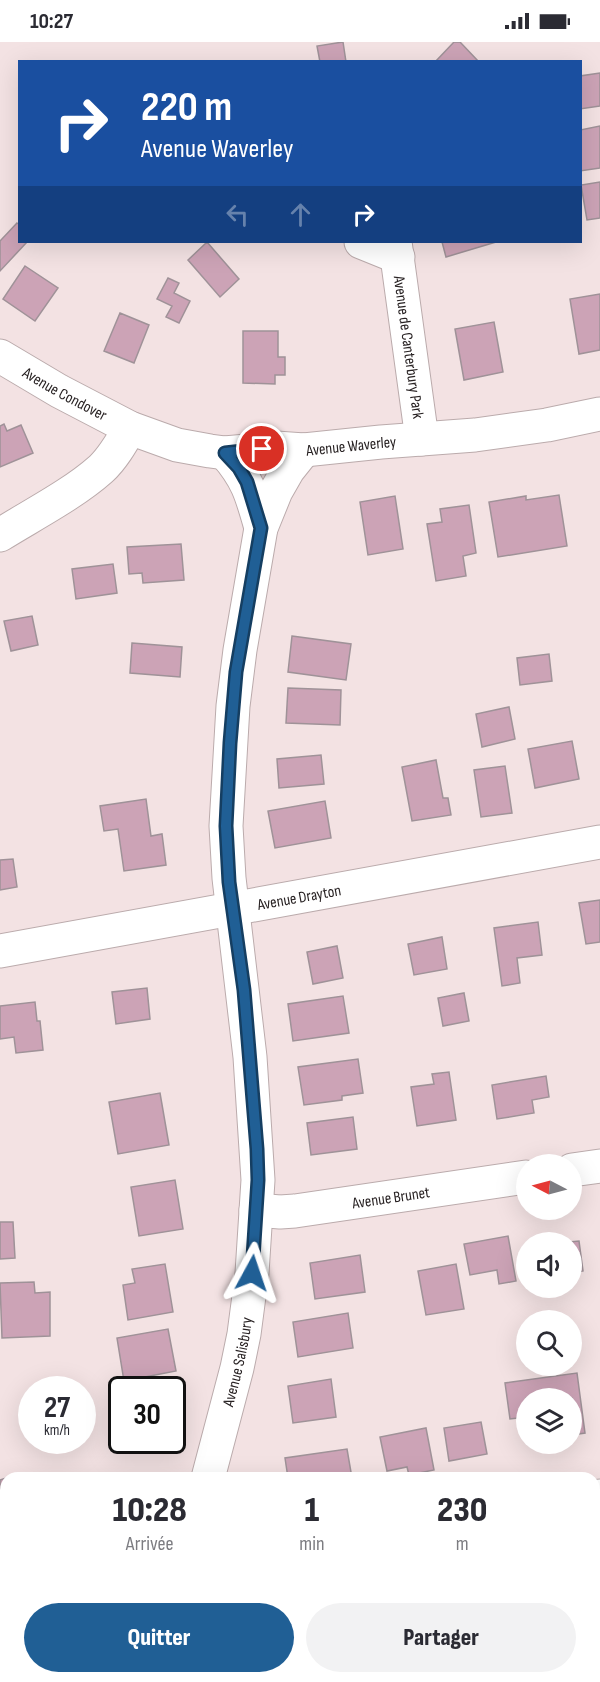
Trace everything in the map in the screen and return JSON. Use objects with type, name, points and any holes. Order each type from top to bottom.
[{"type":"street","name":"Avenue de Canterbury Park","points":[[366,243],[396,249],[422,439]]},
{"type":"street","name":"Avenue Condover","points":[[0,356],[59,391],[130,428]]},
{"type":"street","name":"Avenue Waverley","points":[[130,428],[177,445],[225,453],[276,448],[304,450],[510,431],[600,414]]},
{"type":"street","points":[[0,535],[101,469],[130,428]]},
{"type":"street","name":"Avenue Salisbury","points":[[210,1472],[237,1368],[249,1305],[258,1180],[244,990],[229,882],[226,826],[230,743],[240,650],[261,528],[276,491],[288,470],[304,450]]},
{"type":"street","name":"Avenue Salisbury","points":[[225,453],[239,468],[247,482],[261,528]]},
{"type":"street","name":"Avenue Drayton","points":[[0,951],[600,842]]},
{"type":"street","points":[[582,1169],[600,1166]]},
{"type":"street","name":"Avenue Brunet","points":[[256,1210],[295,1211],[516,1178]]},
{"type":"building","points":[[343,42],[346,60],[320,60],[317,46]]},
{"type":"building","points":[[454,42],[460,42],[477,60],[437,60]]},
{"type":"building","points":[[600,73],[600,106],[582,109],[582,76]]},
{"type":"building","points":[[600,126],[600,168],[582,171],[582,130]]},
{"type":"building","points":[[600,182],[600,218],[587,220],[582,185]]},
{"type":"building","points":[[17,223],[18,243],[26,243],[0,271],[0,241]]},
{"type":"building","points":[[208,243],[239,279],[220,297],[188,260]]},
{"type":"building","points":[[442,243],[493,243],[446,257]]},
{"type":"building","points":[[25,266],[58,288],[35,321],[3,299]]},
{"type":"building","points":[[168,278],[179,283],[174,293],[190,301],[179,323],[166,317],[172,306],[157,299]]},
{"type":"building","points":[[600,294],[600,350],[579,354],[570,299]]},
{"type":"building","points":[[120,313],[149,325],[134,363],[104,351]]},
{"type":"building","points":[[494,322],[503,372],[464,380],[455,329]]},
{"type":"building","points":[[243,331],[278,331],[278,357],[285,357],[285,375],[275,375],[275,384],[243,383]]},
{"type":"building","points":[[4,424],[7,431],[21,425],[33,453],[0,467],[0,426]]},
{"type":"building","points":[[559,495],[567,546],[498,557],[489,502],[526,496],[526,500]]},
{"type":"building","points":[[395,496],[403,549],[368,555],[360,502]]},
{"type":"building","points":[[469,505],[476,553],[463,556],[466,576],[436,581],[427,524],[442,522],[440,509]]},
{"type":"building","points":[[181,544],[184,580],[143,583],[142,573],[129,574],[127,547]]},
{"type":"building","points":[[113,564],[117,593],[76,599],[72,569]]},
{"type":"building","points":[[32,616],[38,645],[11,651],[4,621]]},
{"type":"building","points":[[292,636],[351,644],[346,680],[288,672]]},
{"type":"building","points":[[132,643],[182,647],[180,677],[130,673]]},
{"type":"building","points":[[549,654],[552,681],[520,685],[517,658]]},
{"type":"building","points":[[288,688],[341,690],[340,725],[286,723]]},
{"type":"building","points":[[509,707],[515,739],[482,747],[476,714]]},
{"type":"building","points":[[572,741],[579,779],[535,788],[528,749]]},
{"type":"building","points":[[321,755],[324,784],[279,788],[277,759]]},
{"type":"building","points":[[436,760],[443,798],[448,798],[451,815],[412,821],[402,767]]},
{"type":"building","points":[[505,766],[512,813],[481,817],[474,770]]},
{"type":"building","points":[[146,799],[151,836],[162,834],[166,865],[124,871],[118,829],[104,831],[100,806]]},
{"type":"building","points":[[325,801],[331,838],[275,848],[268,811]]},
{"type":"building","points":[[13,859],[17,887],[0,890],[0,860]]},
{"type":"building","points":[[600,900],[600,942],[586,944],[579,903]]},
{"type":"building","points":[[538,922],[542,955],[517,958],[520,983],[502,986],[494,928]]},
{"type":"building","points":[[442,937],[447,969],[414,975],[408,944]]},
{"type":"building","points":[[337,946],[343,978],[313,984],[307,952]]},
{"type":"building","points":[[147,988],[150,1019],[116,1024],[112,992]]},
{"type":"building","points":[[464,993],[469,1021],[443,1026],[438,998]]},
{"type":"building","points":[[343,996],[349,1033],[293,1041],[288,1004]]},
{"type":"building","points":[[35,1002],[37,1021],[40,1021],[43,1050],[16,1053],[14,1037],[0,1039],[0,1006]]},
{"type":"building","points":[[358,1059],[363,1093],[342,1096],[342,1100],[304,1105],[298,1067]]},
{"type":"building","points":[[449,1072],[456,1120],[417,1126],[411,1087],[434,1084],[432,1074]]},
{"type":"building","points":[[546,1076],[549,1097],[532,1100],[534,1113],[497,1119],[492,1085]]},
{"type":"building","points":[[160,1093],[169,1145],[118,1154],[109,1102]]},
{"type":"building","points":[[353,1117],[357,1149],[311,1155],[307,1123]]},
{"type":"building","points":[[175,1180],[183,1229],[139,1236],[131,1187]]},
{"type":"building","points":[[0,1222],[13,1222],[15,1258],[0,1259]]},
{"type":"building","points":[[508,1236],[516,1281],[499,1284],[497,1270],[470,1275],[464,1244]]},
{"type":"building","points":[[360,1255],[365,1292],[315,1299],[310,1263]]},
{"type":"building","points":[[165,1264],[173,1312],[128,1320],[123,1285],[135,1283],[132,1269]]},
{"type":"building","points":[[456,1264],[464,1309],[426,1315],[418,1271]]},
{"type":"building","points":[[34,1282],[35,1293],[50,1292],[50,1336],[2,1338],[0,1283]]},
{"type":"building","points":[[348,1313],[353,1348],[298,1357],[293,1322]]},
{"type":"building","points":[[168,1329],[176,1371],[150,1376],[123,1376],[117,1338]]},
{"type":"building","points":[[555,1376],[577,1376],[579,1388],[516,1388],[516,1418],[510,1419],[505,1383]]},
{"type":"building","points":[[331,1379],[336,1417],[293,1423],[288,1386]]},
{"type":"building","points":[[582,1410],[585,1433],[582,1433]]},
{"type":"building","points":[[481,1422],[487,1454],[449,1461],[444,1428]]},
{"type":"building","points":[[426,1428],[434,1470],[408,1472],[407,1467],[387,1471],[380,1437]]},
{"type":"building","points":[[347,1449],[351,1472],[287,1472],[285,1458]]},
{"type":"route","points":[[252,1273],[258,1180],[257,1149],[244,990],[229,882],[226,826],[232,706],[261,528],[247,482],[239,468],[225,453],[262,449]]}]
